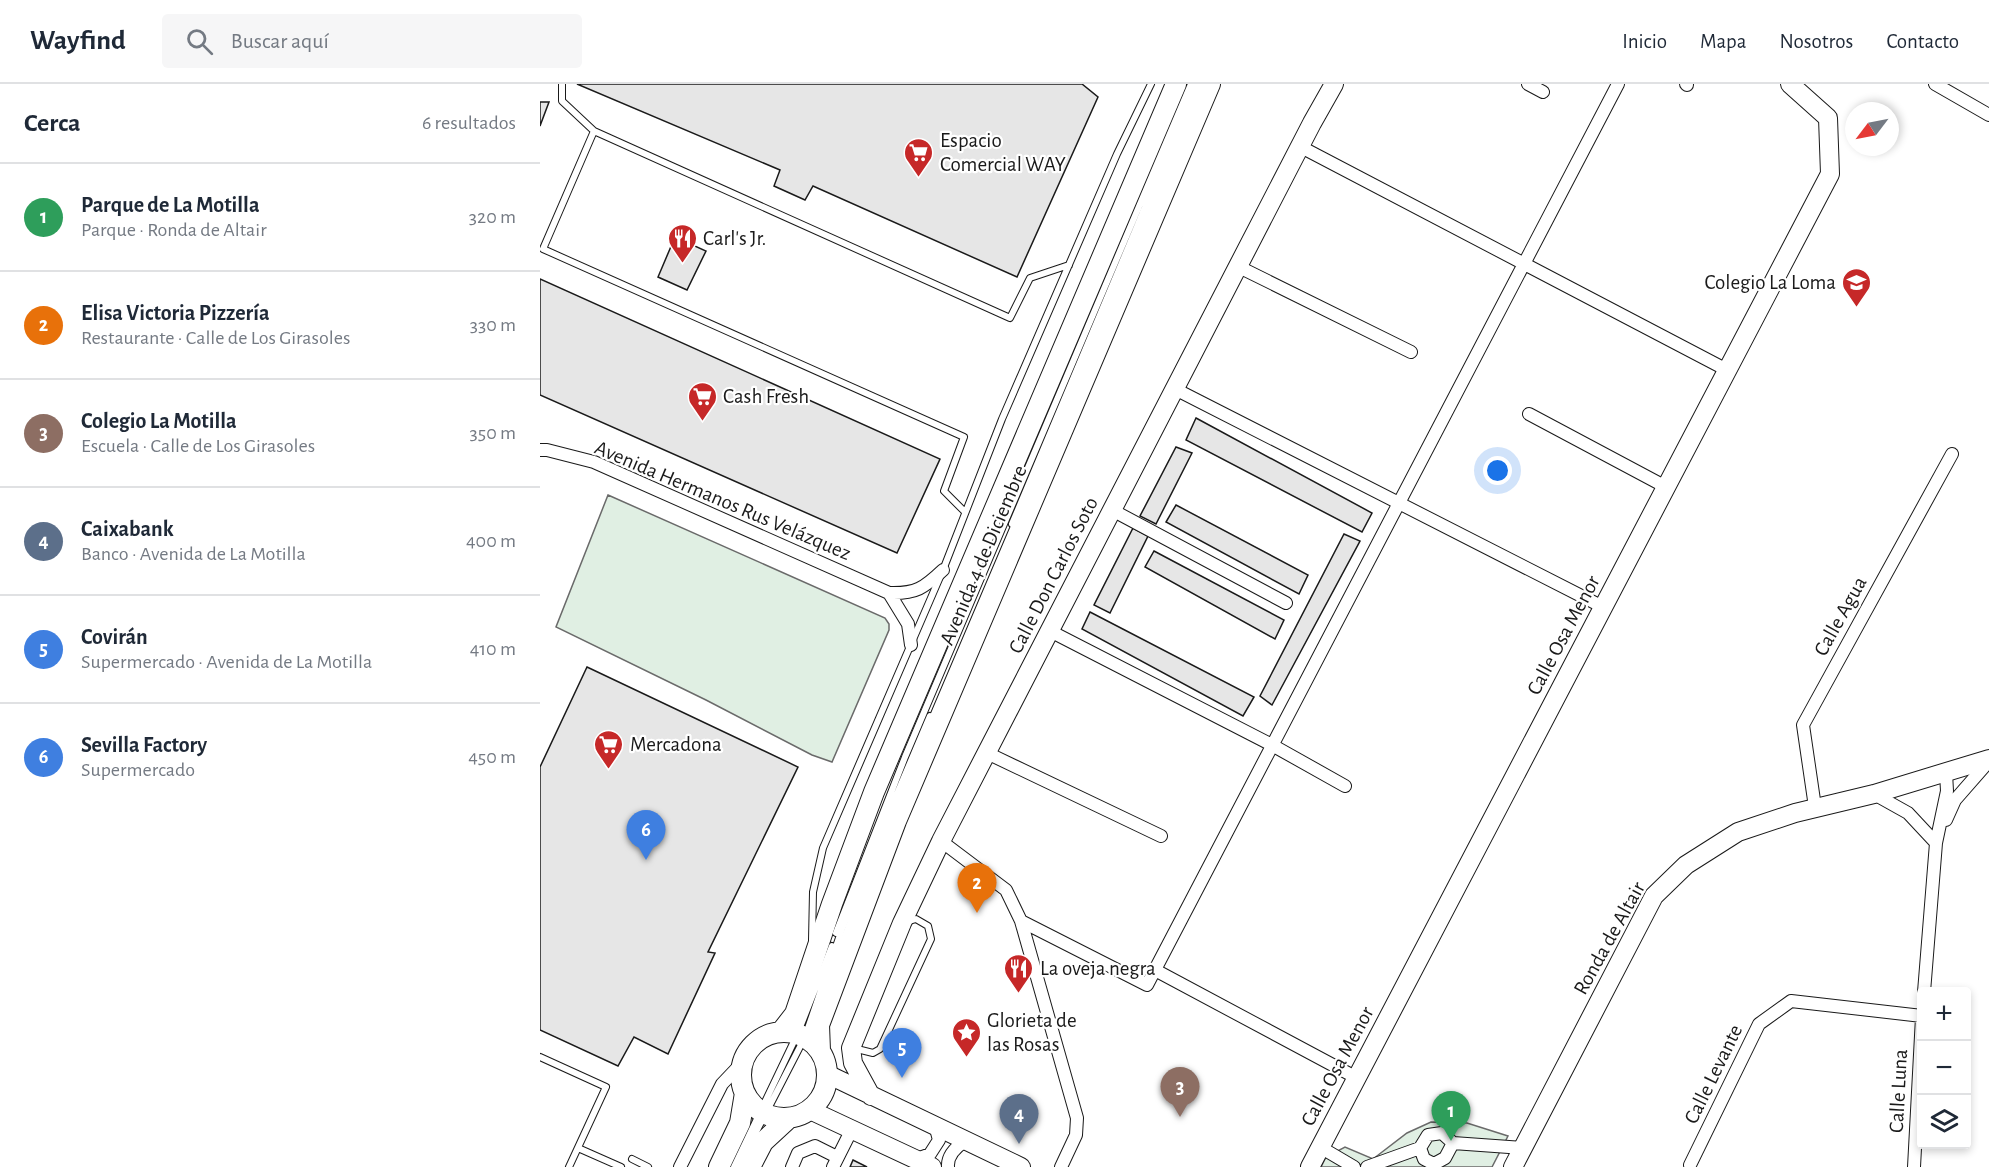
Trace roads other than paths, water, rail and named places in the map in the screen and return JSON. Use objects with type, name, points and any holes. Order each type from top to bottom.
[{"type":"main road","name":"Avenida 4 de Diciembre","points":[[794,1035],[795,1014],[811,965],[874,792],[1176,84]]},
{"type":"main road","name":"Avenida 4 de Diciembre","points":[[820,1051],[819,1025],[896,821],[1210,84]]},
{"type":"main road","points":[[750,1167],[763,1142],[789,1118],[810,1110],[820,1100],[827,1074],[820,1051],[794,1035],[756,1041],[742,1063],[741,1083],[745,1093],[752,1105],[764,1112],[789,1118]]},
{"type":"main road","points":[[719,1167],[740,1123],[745,1093]]},
{"type":"street","name":"Calle Don Carlos Soto","points":[[851,1048],[902,923],[940,841],[1334,84]]},
{"type":"street","points":[[1528,84],[1544,92]]},
{"type":"street","points":[[1021,921],[1147,986],[1618,84]]},
{"type":"street","points":[[1935,84],[1989,115]]},
{"type":"street","name":"Calle Osa Menor","points":[[1310,1167],[1830,174],[1828,118],[1796,85]]},
{"type":"street","points":[[1301,147],[1727,370]]},
{"type":"street","points":[[1239,267],[1412,352]]},
{"type":"street","points":[[1175,389],[1604,607]]},
{"type":"street","points":[[1529,414],[1666,487]]},
{"type":"street","name":"Avenida Hermanos Rus Velázquez","points":[[540,450],[594,462],[889,593]]},
{"type":"street","name":"Calle Agua","points":[[1815,807],[1803,725],[1952,454]]},
{"type":"street","points":[[1112,510],[1287,603]]},
{"type":"street","points":[[911,645],[908,624],[889,593],[914,592],[943,570]]},
{"type":"street","points":[[1050,631],[1272,745],[1345,786]]},
{"type":"street","points":[[987,753],[1161,836]]},
{"type":"street","points":[[1936,843],[1955,800],[1989,760]]},
{"type":"street","name":"Ronda de Altair","points":[[1514,1167],[1654,896],[1686,865],[1738,832],[1815,807],[1874,794],[1989,760]]},
{"type":"street","points":[[1924,987],[1936,843],[1947,791],[1946,773]]},
{"type":"street","points":[[1874,794],[1908,813],[1936,843]]},
{"type":"street","points":[[940,841],[1006,890],[1021,921],[1077,1118],[1076,1135],[1061,1167]]},
{"type":"street","points":[[1155,970],[1357,1078]]},
{"type":"street","name":"Calle Levante","points":[[1690,1165],[1759,1024],[1791,1001],[1917,1015]]},
{"type":"street","name":"Calle Luna","points":[[1914,1167],[1921,1041]]},
{"type":"street","points":[[851,1048],[853,1063],[871,1096]]},
{"type":"street","points":[[680,1167],[722,1084],[742,1063]]},
{"type":"street","points":[[827,1074],[1022,1167]]},
{"type":"street","points":[[810,1110],[924,1163],[939,1140],[935,1125]]},
{"type":"street","points":[[792,1167],[798,1153],[815,1146],[835,1162],[852,1129]]},
{"type":"street","points":[[1367,1167],[1420,1148],[1428,1135],[1442,1132],[1453,1143],[1522,1148]]},
{"type":"street","points":[[948,1167],[947,1160],[955,1148],[965,1141]]},
{"type":"street","points":[[1420,1148],[1424,1159],[1433,1165],[1446,1158],[1453,1143]]},
{"type":"street","points":[[1320,1147],[1354,1167]]},
{"type":"lane","points":[[562,84],[562,101],[594,131],[1010,318],[1030,278],[1069,265]]},
{"type":"lane","points":[[811,965],[813,892],[824,848],[943,570],[1002,419],[1117,154],[1151,84]]},
{"type":"lane","points":[[738,1167],[764,1112],[905,757],[1191,84]]},
{"type":"lane","points":[[794,1035],[842,930],[888,815],[1197,84]]},
{"type":"lane","points":[[594,131],[543,249],[964,437],[944,491],[965,512]]},
{"type":"lane","points":[[851,1048],[873,1053],[880,1049],[931,939],[928,926],[922,922],[916,919],[902,923]]},
{"type":"lane","points":[[540,1057],[606,1087],[569,1167]]},
{"type":"lane","points":[[734,1167],[764,1112]]},
{"type":"lane","points":[[578,1148],[621,1167]]},
{"type":"lane","points":[[632,1159],[648,1167]]},
{"type":"place","name":"Espacio Comercial WAY","points":[[919,178]]},
{"type":"place","name":"Carl's Jr.","points":[[682,264]]},
{"type":"place","name":"Colegio La Loma","points":[[1857,308]]},
{"type":"place","name":"Cash Fresh","points":[[702,422]]},
{"type":"place","name":"Mercadona","points":[[609,770]]},
{"type":"place","name":"Sevilla Factory","points":[[646,860]]},
{"type":"place","name":"Elisa Victoria Pizzería","points":[[977,913]]},
{"type":"place","name":"La oveja negra","points":[[1019,994]]},
{"type":"place","name":"Glorieta de las Rosas","points":[[966,1058]]},
{"type":"place","name":"Covirán","points":[[902,1078]]},
{"type":"place","name":"Colegio La Motilla","points":[[1180,1117]]},
{"type":"place","name":"Parque de La Motilla","points":[[1451,1141]]},
{"type":"place","name":"Caixabank","points":[[1019,1144]]}]
